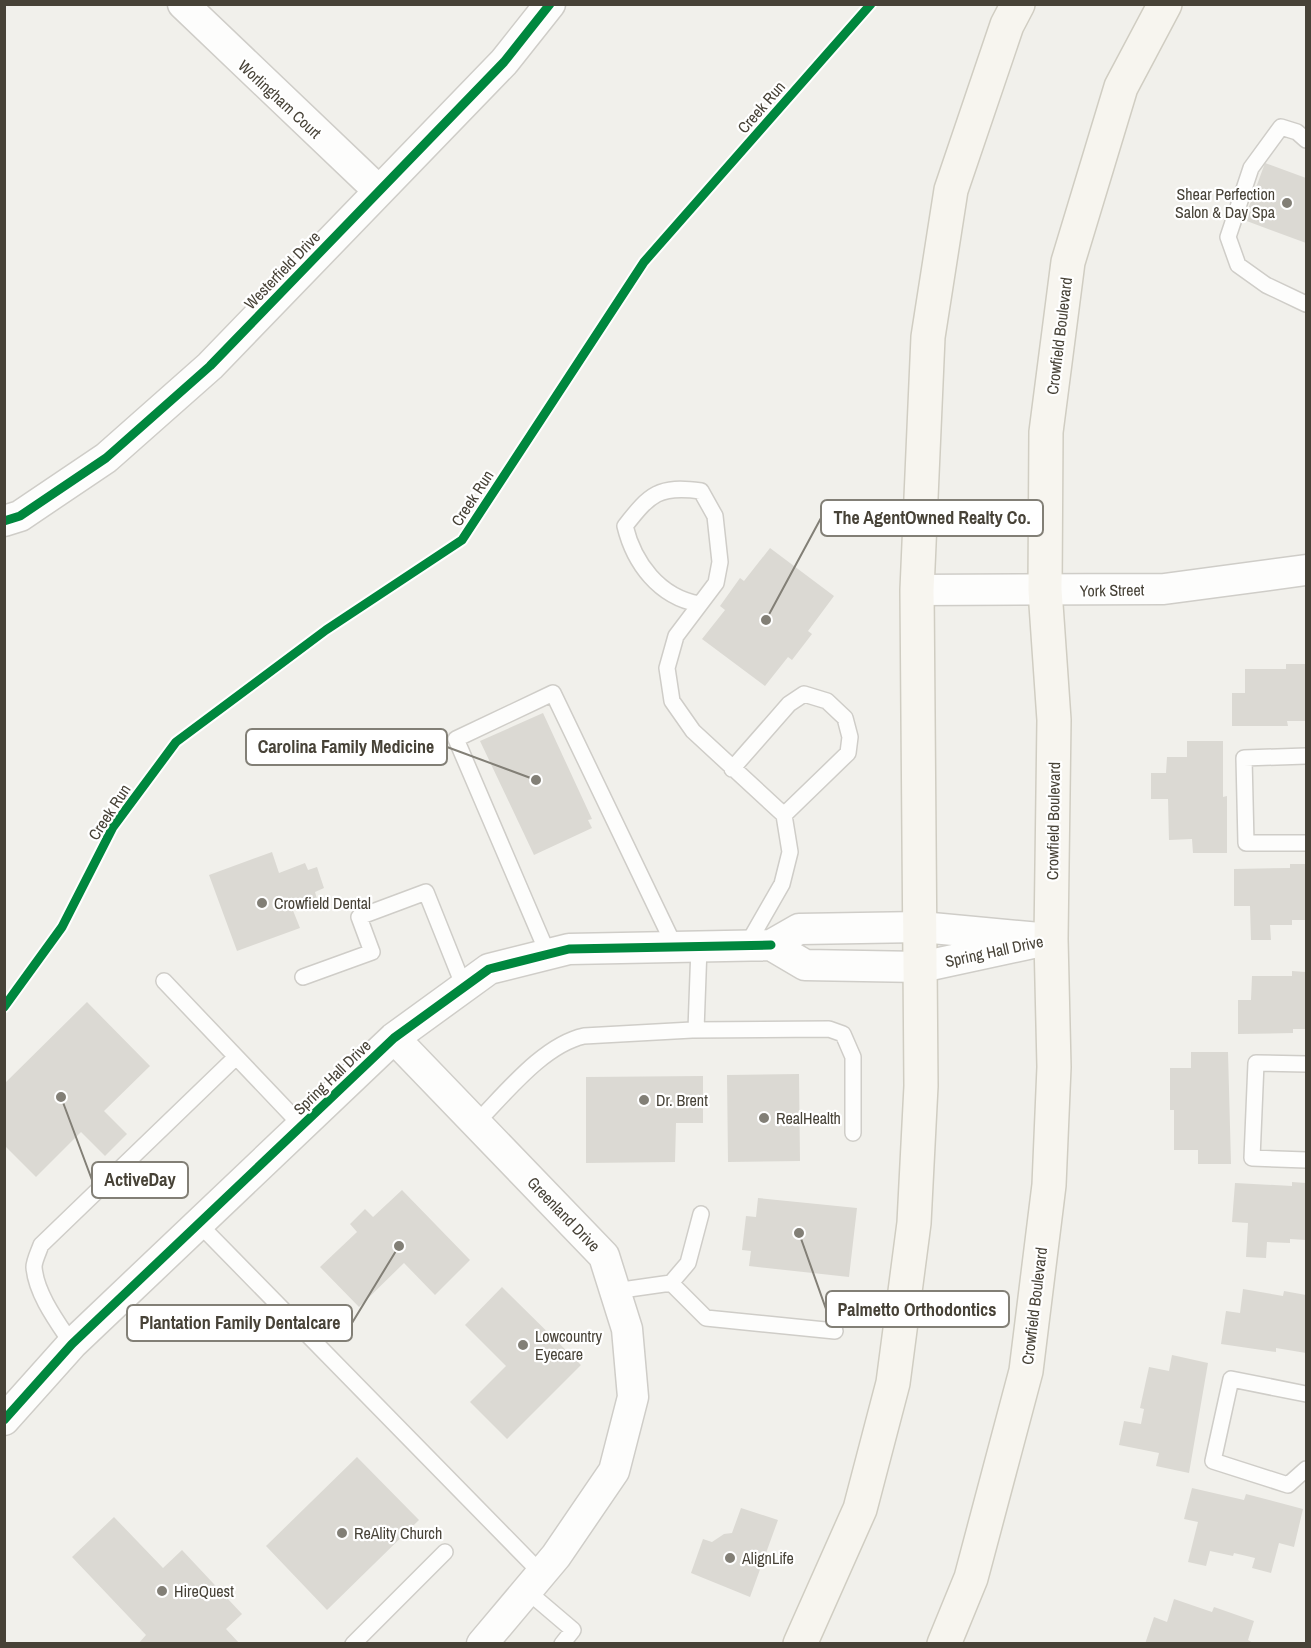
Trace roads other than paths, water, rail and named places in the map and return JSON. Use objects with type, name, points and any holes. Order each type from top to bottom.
[{"type":"main road","points":[[800,1644],[860,1509],[893,1383],[914,1223],[921,1086],[917,590],[928,337],[951,190],[1007,25],[1018,4]]},
{"type":"main road","name":"Crowfield Boulevard","points":[[944,1644],[971,1578],[1026,1371],[1049,1185],[1054,1067],[1051,939],[1054,720],[1045,590],[1046,432],[1068,262],[1121,87],[1166,4]]},
{"type":"street","name":"Worlingham Court","points":[[183,4],[379,191]]},
{"type":"street","name":"Westerfield Drive","points":[[4,521],[20,516],[106,458],[210,366],[504,62],[550,4]]},
{"type":"street","name":"York Street","points":[[917,590],[1164,589],[1306,570]]},
{"type":"street","name":"Spring Hall Drive","points":[[4,1420],[72,1344],[394,1038],[489,969],[569,949],[759,945],[799,929],[921,927],[1051,939]]},
{"type":"street","name":"Spring Hall Drive","points":[[759,945],[805,965],[921,967],[1051,939]]},
{"type":"street","name":"Greenland Drive","points":[[394,1038],[604,1256],[627,1329],[633,1397],[614,1470],[533,1582],[482,1644]]},
{"type":"lane","points":[[1306,140],[1297,132],[1281,127],[1251,168],[1228,237],[1238,266],[1266,285],[1306,304]]},
{"type":"lane","points":[[699,604],[682,601],[644,572],[631,550],[625,526],[645,499],[675,488],[701,492],[715,516],[720,562],[716,583],[676,636],[667,668],[672,701],[693,731],[732,770],[784,815],[790,852],[782,884],[759,945]]},
{"type":"lane","points":[[548,954],[456,739],[553,693],[687,947],[696,1030]]},
{"type":"lane","points":[[732,770],[789,704],[804,694],[827,701],[845,718],[850,737],[848,753],[784,815]]},
{"type":"lane","points":[[1306,756],[1244,758],[1246,843],[1306,843]]},
{"type":"lane","points":[[303,977],[372,952],[359,917],[426,892],[464,987]]},
{"type":"lane","points":[[164,981],[302,1126]]},
{"type":"lane","points":[[476,1123],[551,1051],[569,1039],[595,1035],[696,1030],[829,1029],[843,1034],[853,1057],[853,1133]]},
{"type":"lane","points":[[72,1344],[56,1321],[34,1266],[41,1245],[236,1057]]},
{"type":"lane","points":[[1306,1064],[1256,1062],[1252,1158],[1306,1160]]},
{"type":"lane","points":[[615,1291],[671,1283],[688,1263],[701,1214]]},
{"type":"lane","points":[[199,1224],[533,1582],[573,1630],[562,1644]]},
{"type":"lane","points":[[671,1283],[706,1318],[835,1330]]},
{"type":"lane","points":[[1306,1394],[1231,1379],[1213,1461],[1288,1485],[1306,1469]]},
{"type":"lane","points":[[353,1644],[445,1552]]},
{"type":"place","name":"Shear Perfection Salon & Day Spa","points":[[1287,203]]},
{"type":"place","name":"The AgentOwned Realty Co.","points":[[766,620]]},
{"type":"place","name":"Carolina Family Medicine","points":[[536,780]]},
{"type":"place","name":"Crowfield Dental","points":[[262,903]]},
{"type":"place","name":"ActiveDay","points":[[61,1097]]},
{"type":"place","name":"Dr. Brent","points":[[644,1100]]},
{"type":"place","name":"RealHealth","points":[[764,1118]]},
{"type":"place","name":"Palmetto Orthodontics","points":[[799,1233]]},
{"type":"place","name":"Plantation Family Dentalcare","points":[[399,1246]]},
{"type":"place","name":"Lowcountry Eyecare","points":[[523,1345]]},
{"type":"place","name":"ReAlity Church","points":[[342,1533]]},
{"type":"place","name":"AlignLife","points":[[730,1558]]},
{"type":"place","name":"HireQuest","points":[[162,1591]]}]
